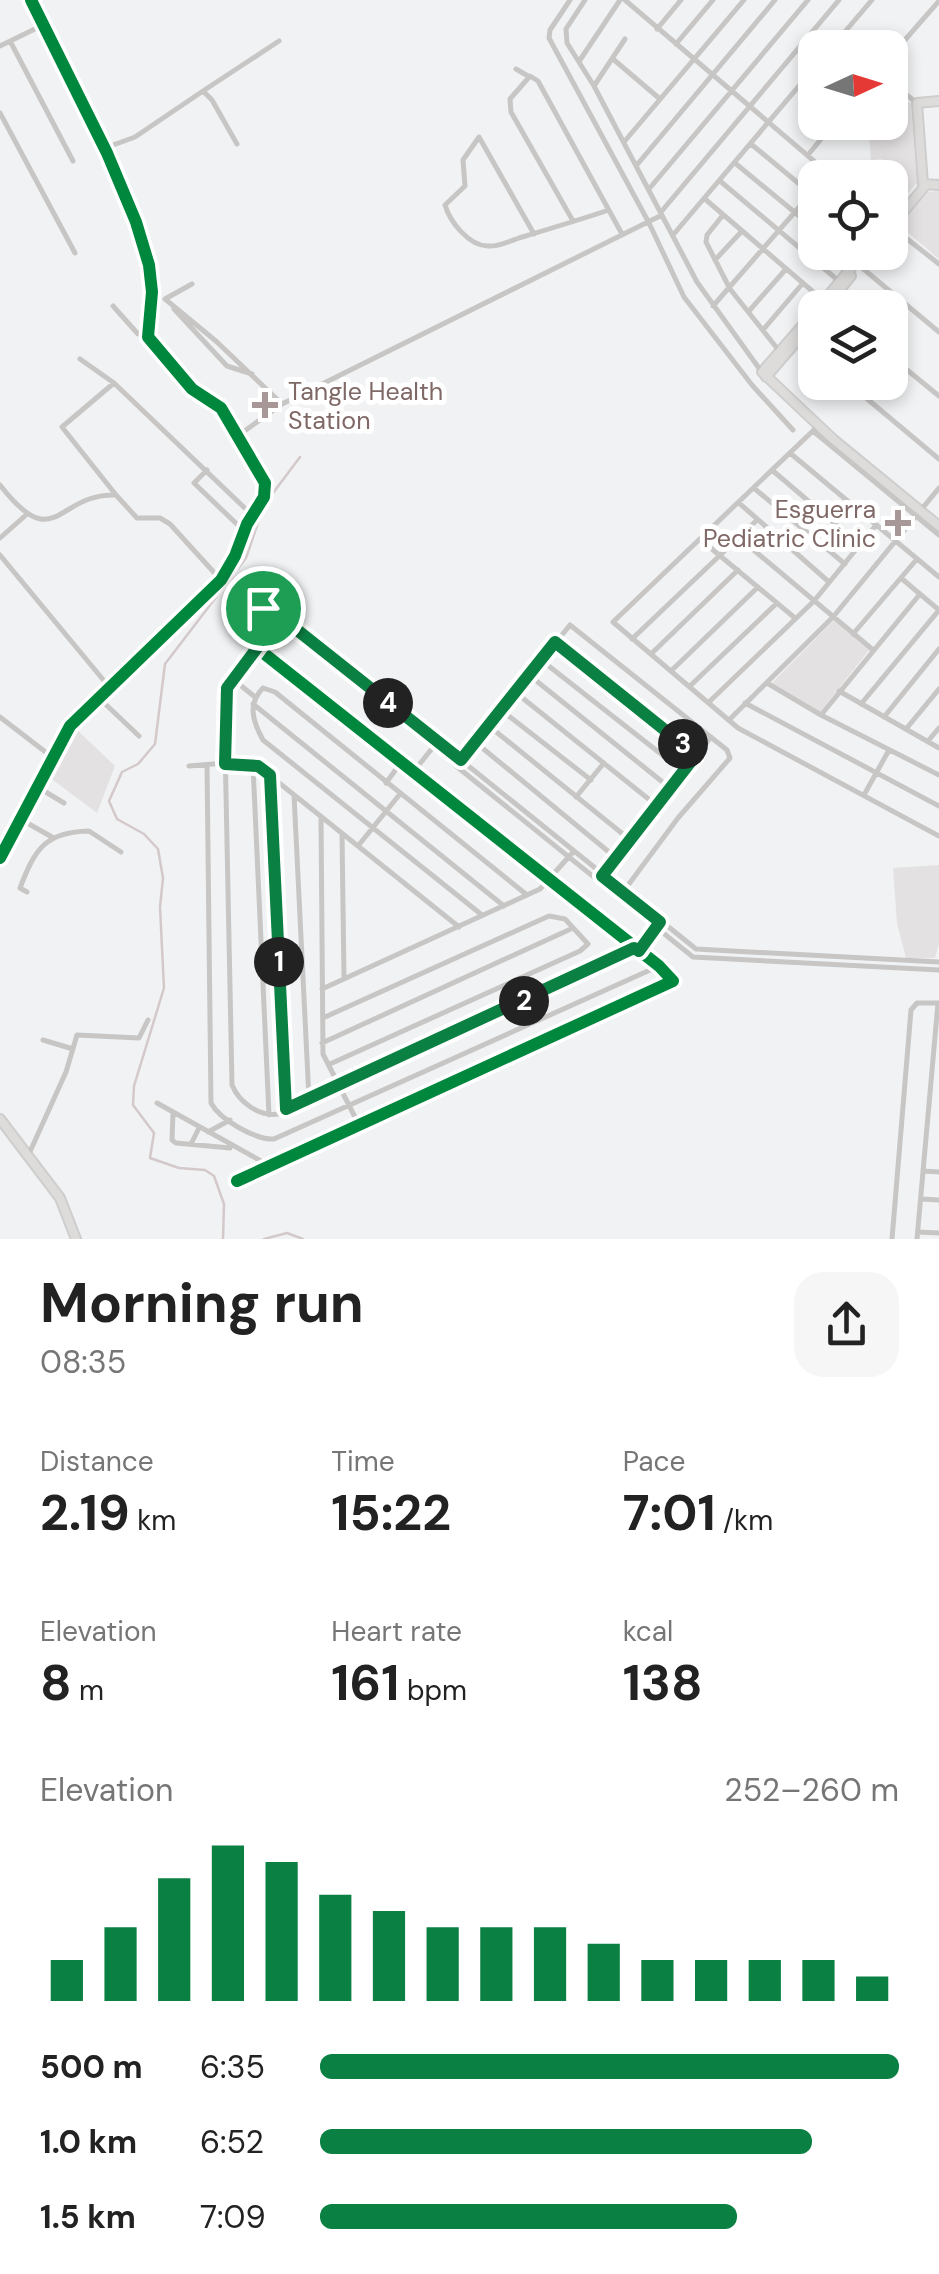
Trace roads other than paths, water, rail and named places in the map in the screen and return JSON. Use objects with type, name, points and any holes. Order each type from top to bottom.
[{"type":"street","points":[[32,0],[105,148],[136,222],[149,265],[152,292],[148,336]]},
{"type":"street","points":[[570,0],[549,38],[687,301],[752,385],[794,430]]},
{"type":"street","points":[[586,0],[564,35],[713,306],[764,374],[816,428],[939,536]]},
{"type":"street","points":[[580,61],[622,0],[812,160]]},
{"type":"street","points":[[657,29],[681,0]]},
{"type":"street","points":[[675,44],[713,0]]},
{"type":"street","points":[[624,142],[744,0]]},
{"type":"street","points":[[636,166],[775,0]]},
{"type":"street","points":[[649,188],[808,0]]},
{"type":"street","points":[[240,435],[282,404],[662,214],[839,0]]},
{"type":"street","points":[[846,30],[872,0]]},
{"type":"street","points":[[908,36],[939,0]]},
{"type":"street","points":[[0,46],[43,24]]},
{"type":"street","points":[[594,86],[626,39]]},
{"type":"street","points":[[10,41],[73,161]]},
{"type":"street","points":[[105,148],[134,138],[279,41]]},
{"type":"street","points":[[613,59],[660,100]]},
{"type":"street","points":[[516,69],[538,80],[622,234]]},
{"type":"street","points":[[528,76],[510,99],[511,112],[574,221]]},
{"type":"street","points":[[673,235],[798,87]]},
{"type":"street","points":[[203,91],[236,144]]},
{"type":"street","points":[[908,96],[918,103],[939,101]]},
{"type":"street","points":[[908,204],[924,185],[918,103]]},
{"type":"street","points":[[0,112],[75,252]]},
{"type":"street","points":[[534,234],[479,138],[463,160],[465,186],[448,200],[446,210],[468,237],[485,246],[534,234],[608,210]]},
{"type":"street","points":[[807,155],[819,140]]},
{"type":"street","points":[[751,144],[798,181]]},
{"type":"street","points":[[735,163],[798,214]]},
{"type":"street","points":[[720,181],[840,282]]},
{"type":"street","points":[[924,185],[939,185]]},
{"type":"street","points":[[704,199],[809,290]]},
{"type":"street","points":[[713,306],[798,208]]},
{"type":"street","points":[[723,215],[706,237],[715,260],[730,290],[780,352]]},
{"type":"street","points":[[715,260],[742,232]]},
{"type":"street","points":[[908,239],[939,264]]},
{"type":"street","points":[[748,310],[786,269]]},
{"type":"street","points":[[835,290],[851,270]]},
{"type":"street","points":[[837,290],[852,270]]},
{"type":"street","points":[[864,270],[939,332]]},
{"type":"street","points":[[165,299],[192,284]]},
{"type":"street","points":[[763,330],[803,284]]},
{"type":"street","points":[[152,292],[253,374],[282,404]]},
{"type":"street","points":[[165,299],[228,366],[253,374]]},
{"type":"street","points":[[0,858],[70,726],[228,578],[244,532],[264,497],[265,483],[221,408],[192,390],[148,336],[138,334],[113,306]]},
{"type":"street","points":[[764,374],[798,336]]},
{"type":"street","points":[[764,374],[796,338]]},
{"type":"street","points":[[80,359],[114,382],[252,516]]},
{"type":"street","points":[[908,371],[939,396]]},
{"type":"street","points":[[114,382],[62,427],[138,518],[160,518],[170,524],[263,608],[427,732],[568,859],[693,957],[939,962]]},
{"type":"street","points":[[869,400],[939,459]]},
{"type":"street","points":[[816,428],[613,622],[750,735],[939,836]]},
{"type":"street","points":[[790,453],[939,577]]},
{"type":"street","points":[[206,470],[194,483],[244,532]]},
{"type":"street","points":[[772,470],[860,546]]},
{"type":"street","points":[[0,485],[26,514],[48,520],[90,498],[116,495]]},
{"type":"street","points":[[754,488],[844,564]]},
{"type":"street","points":[[729,720],[833,617],[939,488]]},
{"type":"street","points":[[739,503],[829,582]]},
{"type":"street","points":[[917,513],[939,526]]},
{"type":"street","points":[[0,538],[26,514]]},
{"type":"street","points":[[632,640],[757,520]]},
{"type":"street","points":[[709,702],[814,601],[876,525]]},
{"type":"street","points":[[738,537],[872,649]]},
{"type":"street","points":[[700,540],[795,618]]},
{"type":"street","points":[[0,555],[110,688]]},
{"type":"street","points":[[854,634],[917,558]]},
{"type":"street","points":[[652,654],[738,570]]},
{"type":"street","points":[[861,704],[939,610],[901,578]]},
{"type":"street","points":[[670,671],[758,587]]},
{"type":"street","points":[[820,714],[920,594]]},
{"type":"street","points":[[690,686],[777,603]]},
{"type":"street","points":[[263,608],[271,628]]},
{"type":"street","points":[[286,622],[271,628],[232,679],[224,696],[232,1085],[241,1102],[270,1115],[341,1086],[637,949],[660,922]]},
{"type":"street","points":[[458,763],[570,626],[727,750],[730,758],[678,818],[624,892]]},
{"type":"street","points":[[555,642],[696,755]]},
{"type":"street","points":[[237,1181],[673,981],[257,648]]},
{"type":"street","points":[[884,717],[939,649]]},
{"type":"street","points":[[540,660],[684,772]]},
{"type":"street","points":[[529,676],[670,788]]},
{"type":"street","points":[[232,679],[504,906]]},
{"type":"street","points":[[767,683],[939,775]]},
{"type":"street","points":[[482,916],[263,740],[254,724],[254,701],[263,688],[272,690],[527,895]]},
{"type":"street","points":[[906,729],[939,689]]},
{"type":"street","points":[[839,691],[939,748]]},
{"type":"street","points":[[515,692],[656,805]]},
{"type":"street","points":[[100,698],[139,736]]},
{"type":"street","points":[[745,703],[939,806]]},
{"type":"street","points":[[501,710],[591,780]]},
{"type":"street","points":[[0,718],[52,758]]},
{"type":"street","points":[[488,726],[630,839]]},
{"type":"street","points":[[928,742],[939,728]]},
{"type":"street","points":[[427,732],[434,746],[574,851],[660,922],[702,950],[939,970]]},
{"type":"street","points":[[602,876],[711,737]]},
{"type":"street","points":[[475,742],[615,856]]},
{"type":"street","points":[[414,770],[434,746]]},
{"type":"street","points":[[864,795],[889,750]]},
{"type":"street","points":[[386,783],[402,761]]},
{"type":"street","points":[[576,797],[604,763]]},
{"type":"street","points":[[207,765],[212,1103],[219,1114],[269,1140],[659,966]]},
{"type":"street","points":[[189,766],[253,766],[270,775],[459,927]]},
{"type":"street","points":[[253,766],[270,1115]]},
{"type":"street","points":[[270,775],[286,1109]]},
{"type":"street","points":[[36,786],[64,803]]},
{"type":"street","points":[[358,847],[400,794]]},
{"type":"street","points":[[294,795],[309,1099]]},
{"type":"street","points":[[321,818],[325,1017],[322,1043],[360,1127]]},
{"type":"street","points":[[20,819],[52,838]]},
{"type":"street","points":[[28,892],[20,888],[27,869],[41,846],[52,838],[89,832],[121,852]]},
{"type":"street","points":[[342,834],[344,978]]},
{"type":"street","points":[[322,989],[540,890],[574,851]]},
{"type":"street","points":[[325,1017],[548,916],[559,916],[586,940],[588,947],[330,1064]]},
{"type":"street","points":[[322,1043],[573,928]]},
{"type":"street","points":[[892,1239],[912,1010],[917,1003],[938,1003],[917,1235],[939,1233]]},
{"type":"street","points":[[28,1156],[77,1035],[140,1038],[148,1020]]},
{"type":"street","points":[[44,1040],[73,1049]]},
{"type":"street","points":[[157,1103],[270,1166]]},
{"type":"street","points":[[173,1113],[172,1140],[234,1149]]},
{"type":"street","points":[[0,1119],[60,1198],[76,1239]]},
{"type":"street","points":[[208,1132],[230,1120]]},
{"type":"street","points":[[191,1144],[199,1128]]},
{"type":"street","points":[[923,1171],[939,1172]]},
{"type":"street","points":[[921,1199],[939,1200]]},
{"type":"waterway","points":[[223,1239],[224,1204],[214,1176],[205,1170],[179,1168],[150,1158],[154,1133],[133,1105],[134,1086],[164,988],[160,907],[163,878],[158,849],[144,834],[117,819],[109,801],[122,772],[138,764],[155,744],[165,664],[246,558],[264,505],[300,457]]},
{"type":"waterway","points":[[264,1239],[287,1233],[303,1239]]},
{"type":"place","name":"Tangle Health Station","points":[[265,405]]},
{"type":"place","name":"Esguerra Pediatric Clinic","points":[[898,523]]}]
